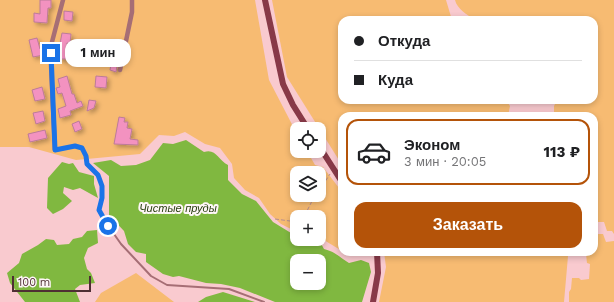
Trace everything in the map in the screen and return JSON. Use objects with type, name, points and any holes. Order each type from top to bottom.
[{"type":"main road","points":[[265,0],[283,84],[293,105],[304,122]]},
{"type":"main road","points":[[326,157],[338,176]]},
{"type":"main road","points":[[373,302],[378,273],[377,256]]},
{"type":"street","points":[[55,150],[51,65],[52,42],[63,0]]},
{"type":"street","points":[[120,70],[132,12],[132,0]]},
{"type":"lane","points":[[55,150],[75,146],[82,148],[86,156],[87,164],[98,175],[102,186],[102,198],[99,210],[102,217],[121,244],[151,276],[167,285],[229,289],[264,302]]},
{"type":"path","points":[[326,180],[333,168]]},
{"type":"path","points":[[275,219],[290,222]]},
{"type":"shaded area","points":[[0,0],[255,0],[269,80],[291,122],[290,158],[311,158],[315,165],[319,166],[290,166],[290,202],[326,202],[326,171],[338,187],[338,249],[326,241],[326,210],[290,210],[290,228],[281,224],[270,214],[259,198],[245,190],[234,178],[232,164],[220,148],[205,144],[185,132],[174,136],[159,135],[140,154],[76,160],[29,147],[0,147]]},
{"type":"shaded area","points":[[272,0],[446,0],[451,16],[338,16],[338,104],[509,104],[510,106],[509,112],[338,112],[338,159],[326,139],[326,122],[315,122],[287,77]]},
{"type":"shaded area","points":[[455,0],[614,0],[614,234],[612,231],[607,231],[604,222],[598,222],[598,112],[554,112],[555,104],[598,104],[598,16],[469,16],[460,9]]},
{"type":"shaded area","points":[[598,234],[603,234],[606,242],[614,241],[614,302],[569,302],[569,292],[571,289],[572,278],[579,278],[581,280],[589,279],[590,264],[587,263],[586,256],[598,256]]},
{"type":"shaded area","points":[[385,256],[568,256],[564,302],[379,302],[386,267]]},
{"type":"shaded area","points":[[136,273],[174,302],[95,302],[101,293]]},
{"type":"water","name":"Чистые пруды","points":[[186,140],[204,152],[208,151],[214,153],[228,165],[228,180],[242,194],[256,201],[273,222],[290,232],[290,246],[322,246],[324,249],[335,253],[349,263],[361,260],[369,263],[371,272],[362,302],[275,302],[240,288],[163,274],[146,262],[146,254],[136,252],[128,244],[124,231],[109,215],[109,176],[93,163],[111,160],[121,166],[136,165],[150,160],[163,143],[173,144]]},
{"type":"water","points":[[62,162],[69,164],[73,163],[79,172],[94,176],[94,184],[98,198],[80,188],[73,190],[64,187],[63,193],[72,201],[63,209],[53,214],[47,208],[48,178]]},
{"type":"water","points":[[97,230],[98,243],[88,248],[84,258],[87,269],[91,273],[95,283],[80,285],[75,289],[80,302],[25,302],[10,283],[7,273],[19,263],[22,254],[46,239],[54,240],[57,245],[69,244],[73,239],[82,237],[87,231]]},
{"type":"water","points":[[223,292],[255,302],[198,302],[206,297]]},
{"type":"building","points":[[40,0],[51,0],[51,8],[48,8],[47,23],[34,22],[34,13],[40,14]]},
{"type":"building","points":[[64,11],[73,12],[72,21],[64,20]]},
{"type":"building","points":[[62,33],[71,34],[70,44],[67,43],[68,59],[59,59],[58,49]]},
{"type":"building","points":[[37,38],[40,49],[42,48],[44,55],[33,57],[29,40]]},
{"type":"building","points":[[111,45],[117,46],[115,55],[109,54]]},
{"type":"building","points":[[112,59],[118,60],[116,72],[110,70]]},
{"type":"building","points":[[67,76],[72,94],[74,94],[77,103],[81,101],[83,106],[70,111],[71,115],[60,118],[58,109],[66,106],[62,93],[58,94],[56,88],[60,87],[58,79]]},
{"type":"building","points":[[96,76],[107,77],[106,88],[95,87]]},
{"type":"building","points":[[42,87],[45,99],[35,101],[32,90]]},
{"type":"building","points":[[89,100],[96,101],[94,108],[87,111]]},
{"type":"building","points":[[43,111],[45,121],[36,124],[33,113]]},
{"type":"building","points":[[119,117],[125,118],[124,122],[128,122],[127,128],[132,129],[130,139],[138,140],[138,145],[114,144]]},
{"type":"building","points":[[79,121],[82,129],[75,132],[72,124]]},
{"type":"building","points":[[45,130],[47,138],[30,142],[28,134]]},
{"type":"route","points":[[51,53],[55,150],[75,146],[82,148],[86,156],[87,164],[98,175],[102,186],[102,198],[99,210],[108,226]]}]
